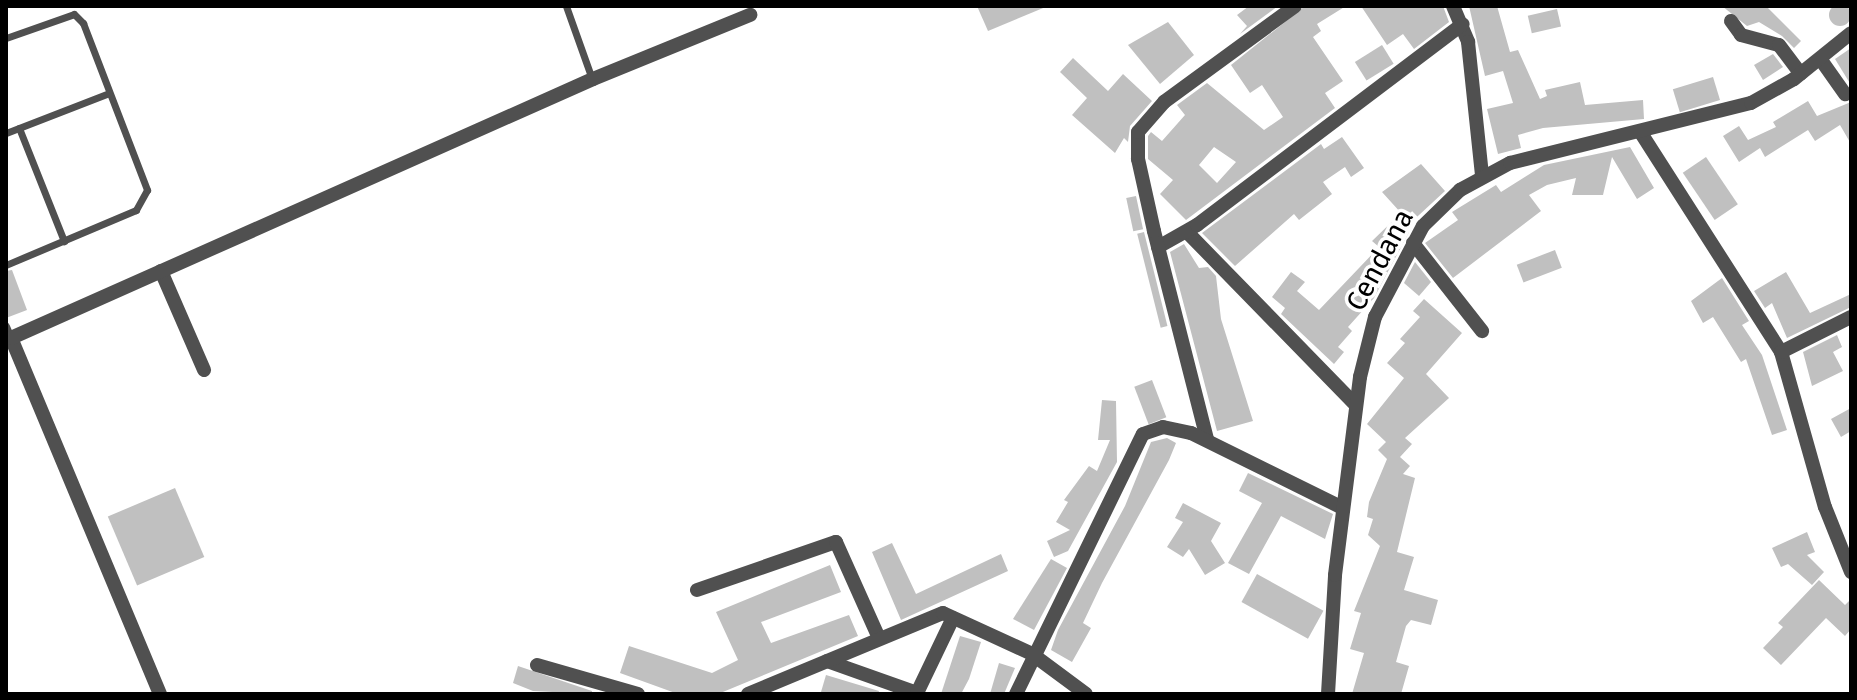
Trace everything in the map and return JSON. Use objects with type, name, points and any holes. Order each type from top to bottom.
[{"type":"street","points":[[1207,439],[1138,159],[1141,126],[1164,102],[1295,6]]},
{"type":"street","points":[[1453,6],[1463,24],[1477,99],[1482,176]]},
{"type":"street","points":[[160,694],[8,332],[161,271],[593,79],[750,15]]},
{"type":"street","points":[[1731,21],[1741,35],[1779,45],[1801,74]]},
{"type":"street","points":[[1158,247],[1187,232],[1463,24]]},
{"type":"street","name":"Cendana","points":[[1328,694],[1355,404],[1375,317],[1413,243],[1435,211],[1482,176],[1544,152],[1641,133],[1751,103],[1821,60],[1851,33]]},
{"type":"street","points":[[1821,60],[1845,94]]},
{"type":"street","points":[[1641,133],[1781,352],[1825,507],[1851,572]]},
{"type":"street","points":[[1187,232],[1355,404]]},
{"type":"street","points":[[1413,243],[1482,331]]},
{"type":"street","points":[[161,271],[204,370]]},
{"type":"street","points":[[1781,352],[1851,317]]},
{"type":"street","points":[[1016,694],[1032,654],[1137,439],[1163,427],[1207,439],[1343,508]]},
{"type":"street","points":[[697,590],[836,542],[879,638]]},
{"type":"street","points":[[748,694],[941,613],[1032,654],[1086,694]]},
{"type":"street","points":[[827,661],[917,693],[953,618]]},
{"type":"street","points":[[537,665],[638,694]]},
{"type":"lane","points":[[566,6],[593,79]]},
{"type":"lane","points":[[6,38],[72,10],[85,27],[147,185],[146,197],[136,210],[6,265]]},
{"type":"lane","points":[[6,133],[109,93]]},
{"type":"lane","points":[[19,128],[64,241]]},
{"type":"building","points":[[1836,4],[1844,4],[1851,15],[1844,26],[1836,26],[1829,19],[1829,11]]},
{"type":"building","points":[[977,6],[1048,6],[988,31]]},
{"type":"building","points":[[1249,6],[1278,6],[1240,34],[1247,26],[1237,15]]},
{"type":"building","points":[[1305,6],[1346,6],[1317,24],[1321,31],[1313,37],[1343,81],[1325,93],[1335,108],[1186,220],[1160,194],[1173,180],[1148,159],[1148,136],[1151,132],[1162,141],[1185,115],[1177,105],[1207,83],[1264,130],[1283,117],[1262,85],[1250,93],[1231,65]],"holes":[[[1214,147],[1236,162],[1217,183],[1199,165]]]},
{"type":"building","points":[[1361,6],[1443,6],[1449,22],[1414,49],[1403,34],[1387,45]]},
{"type":"building","points":[[1469,6],[1497,6],[1510,52],[1518,50],[1540,99],[1547,96],[1545,90],[1580,82],[1585,105],[1643,100],[1644,119],[1543,128],[1518,135],[1521,148],[1498,154],[1487,109],[1513,103],[1503,71],[1485,76]]},
{"type":"building","points":[[1722,6],[1766,6],[1801,41],[1794,48],[1782,36],[1759,22],[1747,26]]},
{"type":"building","points":[[1557,9],[1561,27],[1532,33],[1528,16]]},
{"type":"building","points":[[1168,22],[1194,55],[1160,84],[1128,45]]},
{"type":"building","points":[[1382,45],[1394,64],[1367,81],[1355,62]]},
{"type":"building","points":[[1851,48],[1851,85],[1835,59]]},
{"type":"building","points":[[1773,54],[1783,67],[1763,80],[1754,65]]},
{"type":"building","points":[[1073,58],[1108,91],[1123,74],[1152,101],[1130,126],[1128,142],[1124,138],[1115,153],[1072,115],[1087,98],[1060,72]]},
{"type":"building","points":[[1713,77],[1720,100],[1680,112],[1673,89]]},
{"type":"building","points":[[1808,101],[1817,116],[1851,102],[1851,144],[1840,125],[1815,141],[1808,130],[1765,157],[1760,148],[1739,162],[1723,136],[1739,126],[1748,140],[1776,127],[1773,122]]},
{"type":"building","points":[[1342,137],[1364,168],[1351,177],[1345,167],[1323,182],[1332,194],[1299,220],[1294,214],[1235,266],[1202,233],[1321,144],[1324,149]]},
{"type":"building","points":[[1630,147],[1654,188],[1637,199],[1612,157],[1603,195],[1572,195],[1576,178],[1547,185],[1529,195],[1541,211],[1453,278],[1425,243],[1458,220],[1452,212],[1496,185],[1501,192],[1544,165]]},
{"type":"building","points":[[1706,157],[1738,204],[1715,220],[1683,173]]},
{"type":"building","points":[[1421,164],[1445,191],[1405,228],[1409,232],[1374,298],[1348,327],[1352,331],[1338,347],[1344,352],[1334,364],[1281,314],[1285,308],[1272,297],[1291,272],[1305,282],[1297,291],[1319,310],[1379,247],[1372,241],[1401,213],[1382,192]]},
{"type":"building","points":[[1136,196],[1143,229],[1133,231],[1126,198]]},
{"type":"building","points":[[1144,232],[1167,326],[1161,328],[1137,234]]},
{"type":"building","points":[[1184,244],[1199,268],[1208,267],[1216,276],[1221,319],[1253,421],[1217,431],[1170,252]]},
{"type":"building","points":[[1555,250],[1562,268],[1524,282],[1517,265]]},
{"type":"building","points":[[1415,262],[1431,282],[1419,296],[1404,283]]},
{"type":"building","points":[[12,270],[27,310],[6,318],[6,271]]},
{"type":"building","points":[[1786,272],[1810,313],[1851,294],[1851,307],[1787,338],[1772,303],[1765,308],[1754,291]]},
{"type":"building","points":[[1722,278],[1749,321],[1742,325],[1762,355],[1787,430],[1772,435],[1746,359],[1741,362],[1713,317],[1703,323],[1691,301]]},
{"type":"building","points":[[1424,299],[1462,333],[1426,374],[1449,398],[1405,438],[1412,444],[1400,457],[1410,466],[1403,474],[1415,478],[1397,552],[1414,557],[1404,590],[1438,600],[1431,625],[1411,620],[1406,626],[1396,662],[1409,666],[1401,694],[1352,694],[1364,653],[1350,649],[1361,613],[1354,611],[1380,546],[1368,535],[1373,519],[1367,517],[1369,502],[1387,459],[1378,450],[1386,442],[1367,424],[1404,378],[1387,363],[1405,343],[1400,339],[1420,317],[1413,311]]},
{"type":"building","points":[[1837,335],[1842,347],[1833,352],[1843,371],[1812,386],[1803,352]]},
{"type":"building","points":[[1152,380],[1166,417],[1149,424],[1134,387]]},
{"type":"building","points":[[1102,400],[1116,401],[1117,462],[1068,551],[1054,557],[1047,541],[1070,530],[1056,522],[1068,502],[1064,500],[1089,466],[1097,471],[1110,440],[1098,440]]},
{"type":"building","points":[[1851,408],[1851,431],[1841,437],[1831,419]]},
{"type":"building","points":[[1167,438],[1176,443],[1169,460],[1102,583],[1083,623],[1091,628],[1072,662],[1051,650],[1058,630],[1125,506],[1151,442]]},
{"type":"building","points":[[1248,473],[1333,514],[1325,539],[1281,516],[1249,574],[1228,563],[1262,503],[1239,491]]},
{"type":"building","points":[[175,488],[204,557],[137,586],[108,517]]},
{"type":"building","points":[[1183,503],[1221,523],[1211,541],[1225,563],[1205,575],[1189,549],[1183,557],[1167,547],[1183,522],[1175,518]]},
{"type":"building","points":[[1807,532],[1815,552],[1807,555],[1824,572],[1812,585],[1788,564],[1781,567],[1772,548]]},
{"type":"building","points":[[892,543],[916,594],[1001,554],[1008,571],[901,620],[872,552]]},
{"type":"building","points":[[1051,559],[1067,568],[1034,630],[1013,619]]},
{"type":"building","points":[[830,565],[841,592],[761,622],[771,643],[849,615],[858,636],[718,694],[678,694],[620,673],[629,646],[712,673],[738,660],[716,612]]},
{"type":"building","points":[[1257,574],[1323,611],[1308,639],[1241,602]]},
{"type":"building","points":[[1819,580],[1845,605],[1851,599],[1851,629],[1845,636],[1826,618],[1781,665],[1763,648],[1783,627],[1778,623]]},
{"type":"building","points":[[960,636],[981,642],[969,679],[961,694],[941,694]]},
{"type":"building","points":[[999,663],[1015,668],[1004,694],[990,694]]},
{"type":"building","points":[[518,666],[592,691],[592,694],[533,691],[513,683]]},
{"type":"building","points":[[826,675],[879,691],[878,694],[821,692]]}]
